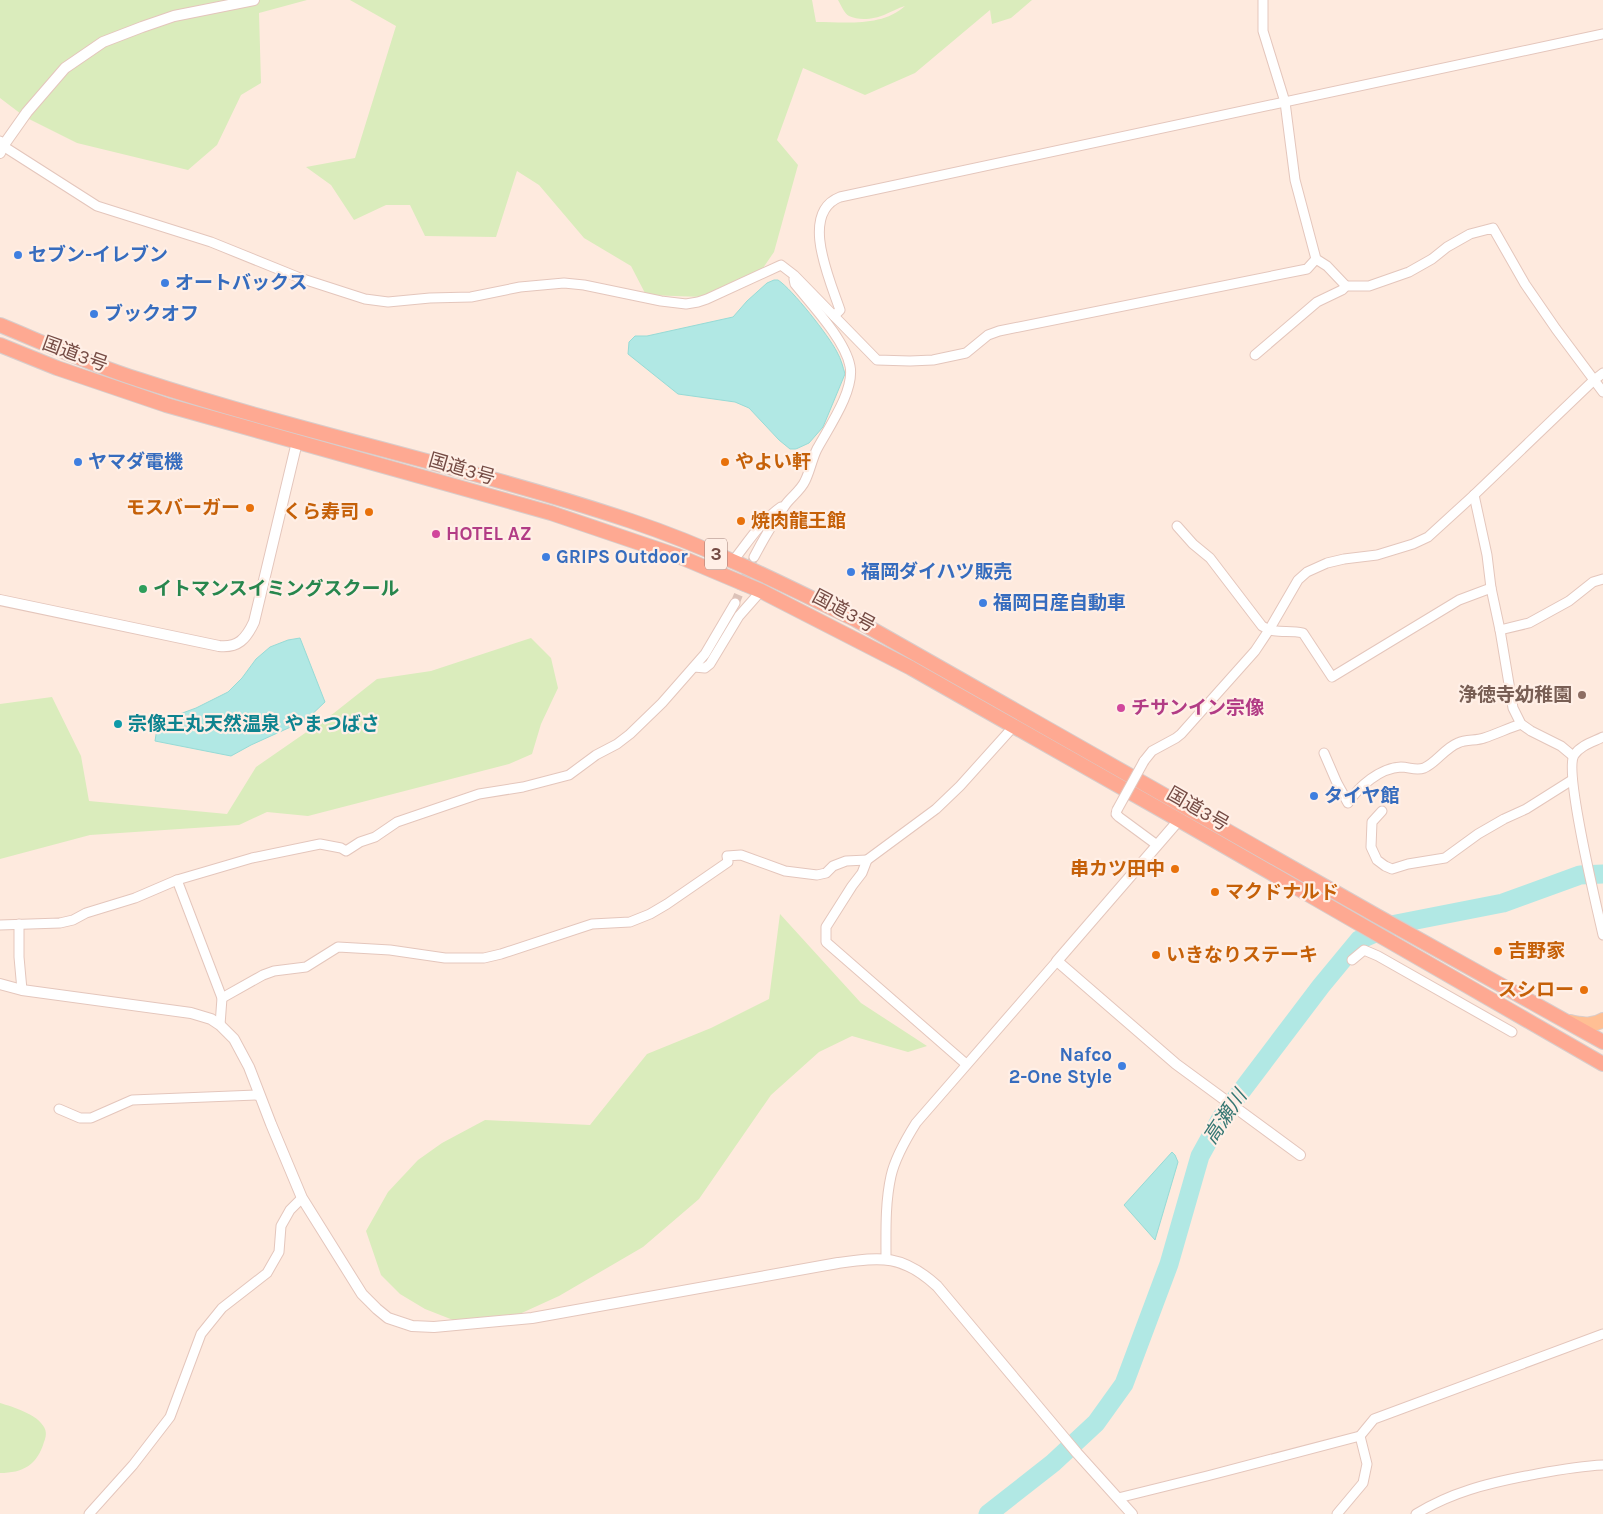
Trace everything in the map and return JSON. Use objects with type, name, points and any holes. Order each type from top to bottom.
[{"type":"highway","name":"国道3号","points":[[0,325],[64,352],[139,380],[288,424],[477,474],[632,521],[734,561],[865,625],[1603,1042]]},
{"type":"highway","name":"国道3号","points":[[0,345],[57,368],[166,405],[551,513],[678,556],[761,591],[911,668],[1603,1064]]},
{"type":"main road","points":[[1569,1022],[1588,1025],[1597,1024],[1603,1020]]},
{"type":"street","points":[[254,0],[174,16],[103,42],[65,68],[26,112],[1,147],[97,206],[211,242],[300,278],[365,299],[388,302],[471,297],[520,287],[564,283],[686,304],[707,299],[781,265],[794,275],[877,360],[933,360],[966,353],[988,335],[999,331],[1307,268],[1316,259]]},
{"type":"street","points":[[1263,0],[1264,31],[1285,102],[1295,180],[1316,259],[1327,266],[1346,286]]},
{"type":"street","points":[[834,316],[840,310],[824,263],[820,242],[820,226],[822,214],[832,200],[840,197],[1603,34]]},
{"type":"street","points":[[1255,355],[1318,302],[1346,286],[1369,286],[1409,272],[1432,259],[1446,247],[1470,234],[1493,228],[1525,284],[1603,392]]},
{"type":"street","points":[[754,557],[767,532],[787,503],[805,483],[817,450],[828,432],[850,386],[850,364],[845,351],[829,327],[795,284],[794,275]]},
{"type":"street","points":[[1157,845],[1119,818],[1116,814],[1117,810],[1144,761],[1152,752],[1181,734],[1255,651],[1298,580],[1308,572],[1327,563],[1344,558],[1377,555],[1413,544],[1428,537],[1603,373]]},
{"type":"street","points":[[0,600],[219,646],[234,645],[242,641],[249,634],[254,622],[297,442]]},
{"type":"street","points":[[1474,495],[1487,555],[1491,588],[1513,708],[1521,724],[1561,746],[1574,756]]},
{"type":"street","points":[[734,561],[771,514],[787,503]]},
{"type":"street","points":[[1177,526],[1193,544],[1210,558],[1262,626],[1269,630],[1282,632],[1292,630],[1303,633],[1332,676],[1458,600],[1491,588]]},
{"type":"street","points":[[1500,630],[1529,623],[1569,601],[1593,582],[1603,580]]},
{"type":"street","points":[[694,668],[706,668],[710,664],[739,616],[761,591]]},
{"type":"street","points":[[0,925],[60,923],[73,920],[86,913],[135,898],[177,880],[236,862],[320,844],[341,848],[346,851],[397,822],[479,794],[523,787],[569,775],[596,755],[630,734],[662,703],[705,654],[735,603]]},
{"type":"street","points":[[1324,753],[1348,803],[1355,792],[1381,772],[1398,768],[1418,770],[1425,768],[1459,742],[1482,738],[1521,724]]},
{"type":"street","points":[[222,998],[263,975],[274,971],[306,967],[338,947],[390,950],[445,958],[484,958],[592,924],[630,922],[650,914],[690,890],[728,862],[727,856],[740,854],[785,871],[817,875],[826,873],[833,866],[846,862],[867,860],[936,809],[960,786],[1014,726]]},
{"type":"street","points":[[1603,737],[1581,747],[1574,756],[1572,765],[1572,780],[1603,935]]},
{"type":"street","points":[[1382,811],[1372,822],[1371,847],[1377,860],[1392,869],[1408,864],[1445,858],[1478,834],[1526,809],[1572,780]]},
{"type":"street","points":[[886,1259],[887,1207],[891,1175],[900,1151],[916,1123],[1179,820]]},
{"type":"street","points":[[867,860],[862,874],[852,886],[826,927],[826,942],[966,1064]]},
{"type":"street","points":[[177,880],[222,998],[220,1025]]},
{"type":"street","points":[[19,924],[22,990]]},
{"type":"street","points":[[1352,960],[1364,950],[1378,956],[1512,1032]]},
{"type":"street","points":[[1057,961],[1176,1064],[1300,1155]]},
{"type":"street","points":[[0,984],[22,990],[191,1013],[211,1019],[220,1025],[234,1039],[249,1067],[302,1198],[362,1294],[388,1318],[412,1326],[434,1327],[532,1318],[838,1263],[867,1259],[886,1259],[902,1262],[913,1267],[936,1286],[1077,1453],[1132,1514]]},
{"type":"street","points":[[59,1109],[80,1118],[91,1118],[132,1100],[259,1095]]},
{"type":"street","points":[[89,1514],[133,1465],[170,1417],[201,1334],[222,1308],[266,1273],[279,1252],[281,1226],[290,1210],[302,1198]]},
{"type":"street","points":[[1118,1498],[1360,1436],[1374,1419],[1603,1334]]},
{"type":"street","points":[[1337,1514],[1363,1483],[1367,1464],[1360,1436]]},
{"type":"street","points":[[1416,1514],[1456,1493],[1493,1483],[1576,1466],[1603,1465]]},
{"type":"green space","points":[[0,0],[307,0],[259,13],[261,83],[241,95],[217,145],[188,170],[77,143],[25,117],[0,98]]},
{"type":"green space","points":[[350,0],[812,0],[816,22],[863,22],[886,17],[896,13],[905,6],[880,16],[862,19],[847,15],[838,0],[1032,0],[1011,18],[992,24],[990,10],[915,73],[865,95],[803,68],[777,140],[798,165],[774,252],[763,268],[703,297],[646,295],[631,266],[584,238],[539,185],[517,171],[496,237],[425,236],[410,205],[386,205],[354,220],[331,185],[306,167],[355,158],[396,26]]},
{"type":"green space","points":[[531,638],[551,658],[558,688],[541,724],[532,754],[509,764],[308,816],[267,812],[239,825],[90,835],[0,859],[0,704],[52,697],[81,756],[89,801],[227,814],[256,767],[334,713],[377,679],[431,671]]},
{"type":"green space","points":[[780,914],[861,1003],[927,1046],[908,1052],[852,1036],[819,1052],[771,1095],[699,1199],[643,1247],[559,1296],[504,1321],[471,1327],[425,1309],[400,1294],[381,1275],[366,1231],[388,1192],[418,1160],[442,1143],[485,1120],[590,1125],[647,1054],[711,1028],[769,999]]},
{"type":"green space","points":[[0,1403],[36,1418],[41,1422],[46,1431],[41,1450],[33,1462],[22,1469],[8,1473],[0,1473]]},
{"type":"water","points":[[778,280],[792,293],[819,325],[837,352],[845,374],[823,427],[809,443],[796,449],[790,449],[779,440],[749,408],[735,402],[678,394],[628,354],[629,342],[635,336],[647,336],[733,317],[747,301],[767,283]]},
{"type":"water","points":[[300,638],[325,702],[306,720],[231,756],[155,741],[158,722],[196,708],[228,692],[242,678],[256,659],[270,647],[288,640]]},
{"type":"water","points":[[1172,1152],[1178,1162],[1155,1240],[1124,1205]]},
{"type":"waterway","name":"高瀬川","points":[[988,1514],[1053,1463],[1096,1423],[1124,1384],[1169,1264],[1200,1156],[1221,1118],[1321,986],[1359,940],[1396,924],[1503,903],[1580,875],[1603,874]]},
{"type":"tunnel","points":[[735,603],[754,557]]},
{"type":"place","name":"セブン-イレブン","points":[[18,255]]},
{"type":"place","name":"オートバックス","points":[[165,283]]},
{"type":"place","name":"ブックオフ","points":[[94,314]]},
{"type":"place","name":"ヤマダ電機","points":[[78,462]]},
{"type":"place","name":"やよい軒","points":[[725,462]]},
{"type":"place","name":"モスバーガー","points":[[250,508]]},
{"type":"place","name":"くら寿司","points":[[369,512]]},
{"type":"place","name":"焼肉龍王館","points":[[741,521]]},
{"type":"place","name":"HOTEL AZ","points":[[436,534]]},
{"type":"place","name":"GRIPS Outdoor","points":[[546,557]]},
{"type":"place","name":"福岡ダイハツ販売","points":[[851,572]]},
{"type":"place","name":"イトマンスイミングスクール","points":[[143,589]]},
{"type":"place","name":"福岡日産自動車","points":[[983,603]]},
{"type":"place","name":"浄徳寺幼稚園","points":[[1582,695]]},
{"type":"place","name":"チサンイン宗像","points":[[1121,708]]},
{"type":"place","name":"宗像王丸天然温泉 やまつばさ","points":[[118,724]]},
{"type":"place","name":"タイヤ館","points":[[1314,796]]},
{"type":"place","name":"串カツ田中","points":[[1175,869]]},
{"type":"place","name":"マクドナルド","points":[[1215,892]]},
{"type":"place","name":"吉野家","points":[[1498,951]]},
{"type":"place","name":"いきなりステーキ","points":[[1156,955]]},
{"type":"place","name":"スシロー","points":[[1584,990]]},
{"type":"place","name":"Nafco 2-One Style","points":[[1122,1066]]}]
